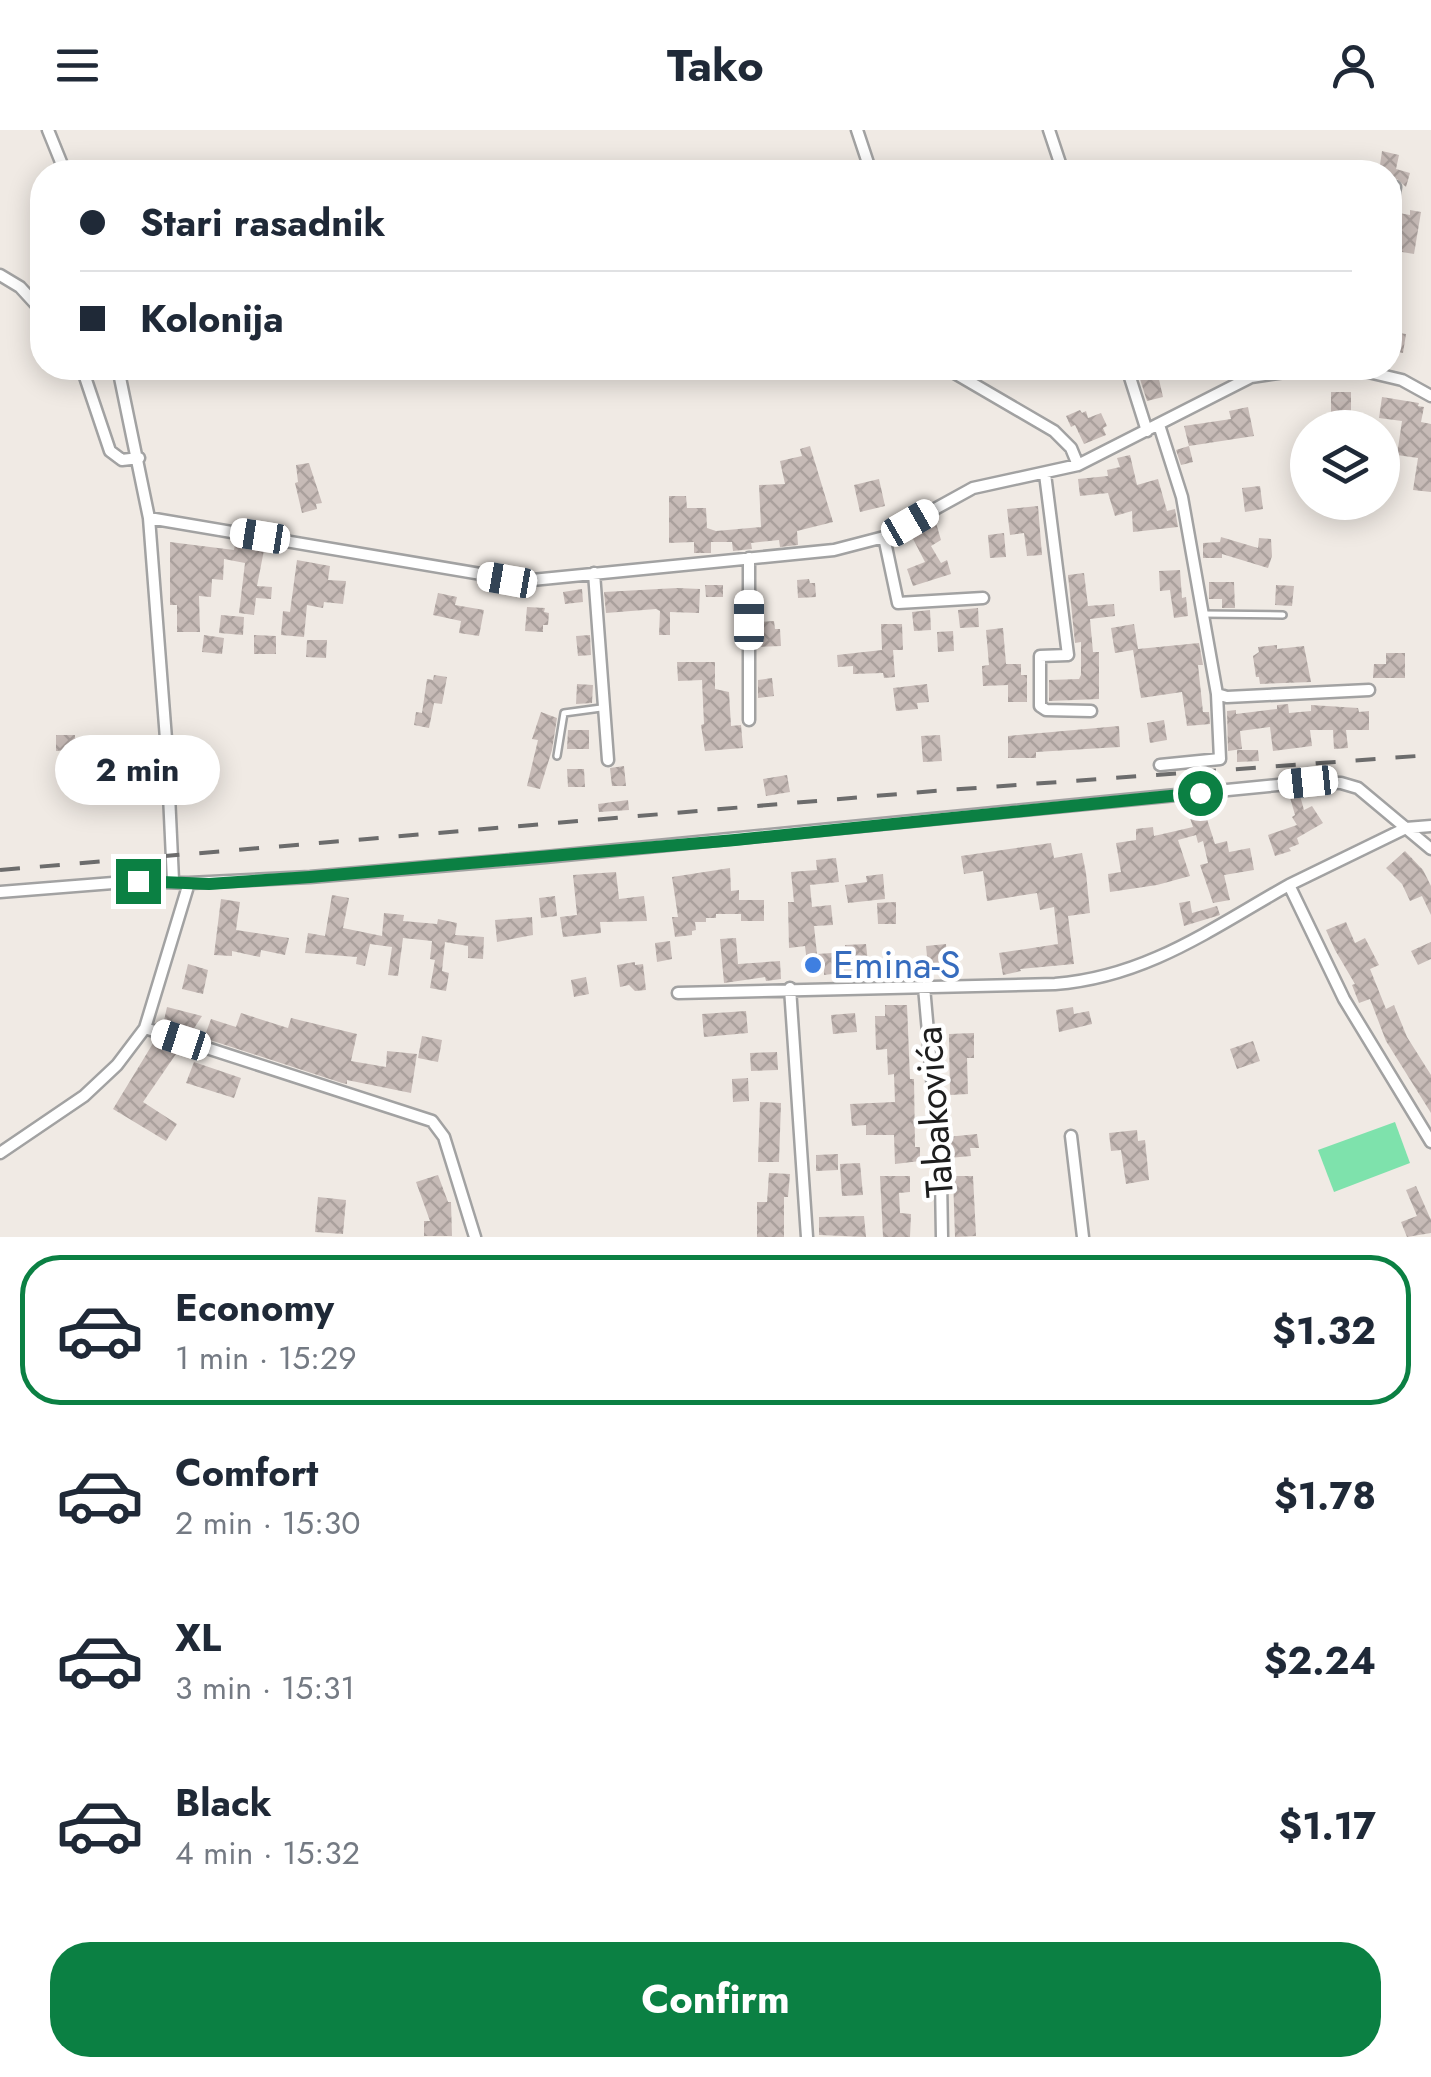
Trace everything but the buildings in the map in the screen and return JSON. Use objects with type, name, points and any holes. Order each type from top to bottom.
[{"type":"street","points":[[48,130],[59,160]]},
{"type":"street","points":[[857,130],[867,160]]},
{"type":"street","points":[[1050,130],[1059,160]]},
{"type":"street","points":[[0,275],[30,298]]},
{"type":"street","points":[[86,380],[110,451],[122,460],[139,458]]},
{"type":"street","points":[[121,380],[149,518],[173,880]]},
{"type":"street","points":[[967,380],[1054,431],[1071,448],[1078,466]]},
{"type":"street","points":[[1132,380],[1182,497],[1217,694],[1220,759],[1160,764]]},
{"type":"street","points":[[149,518],[507,580],[834,550],[884,537],[973,488],[1078,466],[1247,380]]},
{"type":"street","points":[[1402,380],[1431,396]]},
{"type":"street","points":[[1046,474],[1068,655],[1040,656],[1040,706],[1046,710],[1091,710]]},
{"type":"street","points":[[884,537],[898,603],[983,598]]},
{"type":"street","points":[[748,720],[749,558]]},
{"type":"street","points":[[594,573],[608,760]]},
{"type":"street","points":[[1217,694],[1227,697],[1369,690]]},
{"type":"street","points":[[0,892],[100,882],[190,883],[310,877],[545,858],[1308,782],[1358,788],[1431,849]]},
{"type":"street","points":[[678,993],[1054,984],[1102,978],[1154,961],[1289,886],[1406,828],[1431,826]]},
{"type":"street","points":[[0,1154],[84,1096],[118,1064],[145,1028],[190,883]]},
{"type":"street","points":[[1289,886],[1344,999],[1431,1142]]},
{"type":"street","name":"Tabakovića","points":[[924,987],[941,1180],[942,1237]]},
{"type":"street","points":[[790,988],[807,1237]]},
{"type":"street","points":[[145,1028],[432,1122],[444,1137],[475,1237]]},
{"type":"street","points":[[1072,1136],[1083,1237]]},
{"type":"lane","points":[[1203,614],[1283,615]]},
{"type":"lane","points":[[557,756],[564,713],[604,707]]},
{"type":"green space","points":[[1395,1122],[1410,1163],[1334,1192],[1318,1150]]},
{"type":"railway","points":[[0,870],[934,791],[1431,755]]},
{"type":"place","name":"Emina-S","points":[[813,965]]},
{"type":"route","points":[[138,881],[209,884],[545,858],[1200,793]]}]
